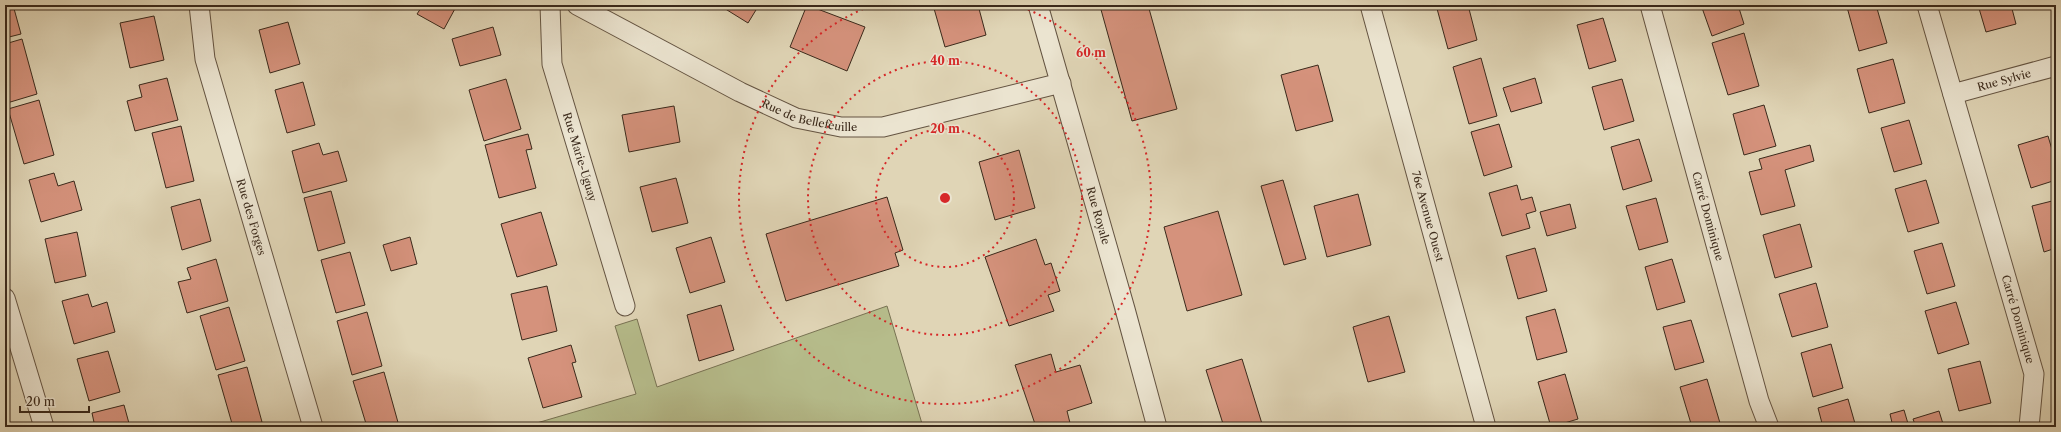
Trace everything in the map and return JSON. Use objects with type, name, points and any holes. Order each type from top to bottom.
[{"type":"street","name":"Rue des Forges","points":[[199,5],[205,59],[313,427]]},
{"type":"street","name":"Rue Marie-Uguay","points":[[550,5],[552,64],[625,306]]},
{"type":"street","name":"Rue de Bellefeuille","points":[[577,5],[740,92],[796,118],[840,127],[883,127],[1061,83]]},
{"type":"street","name":"Rue Royale","points":[[1038,5],[1157,427]]},
{"type":"street","name":"76e Avenue Ouest","points":[[1370,5],[1486,427]]},
{"type":"street","name":"Carré Dominique","points":[[1650,5],[1759,401],[1770,427]]},
{"type":"street","name":"Carré Dominique","points":[[1927,5],[2034,374],[2029,427]]},
{"type":"street","name":"Rue Sylvie","points":[[1953,94],[2056,66]]},
{"type":"street","points":[[5,298],[44,427]]},
{"type":"green space","points":[[887,306],[923,427],[523,427],[636,394],[615,326],[637,319],[657,387]]},
{"type":"building","points":[[5,5],[13,5],[21,34],[5,38]]},
{"type":"building","points":[[423,5],[457,5],[444,29],[417,14]]},
{"type":"building","points":[[719,5],[759,5],[748,23]]},
{"type":"building","points":[[807,5],[865,27],[847,71],[790,47]]},
{"type":"building","points":[[933,5],[978,5],[986,35],[945,47]]},
{"type":"building","points":[[1148,5],[1177,109],[1132,121],[1100,6]]},
{"type":"building","points":[[1436,5],[1468,5],[1477,40],[1448,49]]},
{"type":"building","points":[[1570,5],[1584,5],[1571,8]]},
{"type":"building","points":[[1701,5],[1738,5],[1744,24],[1712,36]]},
{"type":"building","points":[[1854,5],[1876,5],[1887,43],[1859,51],[1847,7]]},
{"type":"building","points":[[1978,5],[2011,5],[2016,24],[1986,32]]},
{"type":"building","points":[[154,16],[164,60],[130,68],[120,23]]},
{"type":"building","points":[[1603,18],[1616,61],[1589,69],[1577,25]]},
{"type":"building","points":[[288,22],[300,64],[270,73],[259,30]]},
{"type":"building","points":[[493,27],[501,55],[460,66],[452,39]]},
{"type":"building","points":[[1744,33],[1759,86],[1728,95],[1712,43]]},
{"type":"building","points":[[22,39],[37,94],[7,103],[5,94],[5,44]]},
{"type":"building","points":[[1481,58],[1497,116],[1469,124],[1453,67]]},
{"type":"building","points":[[1893,59],[1905,103],[1869,113],[1857,69]]},
{"type":"building","points":[[1318,65],[1333,121],[1296,131],[1281,75]]},
{"type":"building","points":[[167,78],[178,120],[135,131],[127,101],[142,97],[139,85]]},
{"type":"building","points":[[1535,78],[1542,103],[1511,112],[1503,88]]},
{"type":"building","points":[[506,79],[521,129],[484,141],[469,90]]},
{"type":"building","points":[[1622,79],[1634,121],[1604,130],[1592,87]]},
{"type":"building","points":[[303,82],[315,125],[287,133],[275,90]]},
{"type":"building","points":[[39,100],[54,155],[24,164],[8,109]]},
{"type":"building","points":[[1764,105],[1776,146],[1744,155],[1733,114]]},
{"type":"building","points":[[674,106],[680,142],[629,152],[622,115]]},
{"type":"building","points":[[1909,120],[1922,164],[1894,172],[1881,128]]},
{"type":"building","points":[[1499,124],[1512,167],[1484,176],[1471,132]]},
{"type":"building","points":[[181,126],[194,181],[166,188],[152,133]]},
{"type":"building","points":[[528,134],[532,149],[526,150],[536,188],[499,198],[485,145]]},
{"type":"building","points":[[2048,136],[2056,163],[2056,180],[2031,188],[2018,145]]},
{"type":"building","points":[[1639,139],[1652,181],[1623,190],[1611,147]]},
{"type":"building","points":[[319,143],[323,155],[338,151],[347,181],[303,193],[292,151]]},
{"type":"building","points":[[1810,145],[1814,161],[1785,170],[1795,206],[1761,215],[1749,172],[1762,169],[1759,159]]},
{"type":"building","points":[[1019,150],[1035,208],[995,220],[979,162]]},
{"type":"building","points":[[54,173],[58,186],[74,181],[82,210],[41,222],[29,180]]},
{"type":"building","points":[[676,178],[688,223],[652,232],[640,187]]},
{"type":"building","points":[[1283,180],[1306,259],[1284,265],[1261,186]]},
{"type":"building","points":[[1926,180],[1939,223],[1908,232],[1895,189]]},
{"type":"building","points":[[1517,185],[1521,200],[1532,197],[1536,211],[1526,214],[1530,228],[1502,236],[1489,193]]},
{"type":"building","points":[[331,191],[345,243],[318,251],[304,198]]},
{"type":"building","points":[[1358,194],[1371,245],[1327,257],[1314,206]]},
{"type":"building","points":[[887,197],[903,250],[895,253],[899,266],[786,301],[766,234]]},
{"type":"building","points":[[1656,198],[1668,242],[1639,250],[1626,206]]},
{"type":"building","points":[[200,199],[211,241],[182,250],[171,207]]},
{"type":"building","points":[[2056,200],[2056,248],[2044,252],[2032,206]]},
{"type":"building","points":[[1570,204],[1576,228],[1547,236],[1540,212]]},
{"type":"building","points":[[1218,211],[1242,295],[1187,311],[1164,227]]},
{"type":"building","points":[[541,212],[557,265],[517,277],[501,224]]},
{"type":"building","points":[[1800,224],[1812,267],[1775,278],[1763,235]]},
{"type":"building","points":[[77,232],[86,276],[55,283],[45,239]]},
{"type":"building","points":[[410,237],[417,264],[391,271],[383,245]]},
{"type":"building","points":[[711,237],[725,282],[690,293],[676,248]]},
{"type":"building","points":[[1036,239],[1045,265],[1051,263],[1060,291],[1048,295],[1054,311],[1009,326],[985,257]]},
{"type":"building","points":[[1942,243],[1955,286],[1927,294],[1914,251]]},
{"type":"building","points":[[1535,248],[1547,291],[1518,299],[1506,256]]},
{"type":"building","points":[[350,252],[365,305],[336,313],[321,260]]},
{"type":"building","points":[[216,259],[228,301],[187,313],[178,282],[191,279],[187,268]]},
{"type":"building","points":[[1672,259],[1685,302],[1657,310],[1645,267]]},
{"type":"building","points":[[1816,283],[1828,327],[1792,337],[1779,294]]},
{"type":"building","points":[[547,286],[557,331],[522,340],[511,294]]},
{"type":"building","points":[[88,294],[92,307],[107,302],[115,332],[74,344],[62,301]]},
{"type":"building","points":[[1956,302],[1969,344],[1938,354],[1925,311]]},
{"type":"building","points":[[721,305],[734,350],[699,361],[687,315]]},
{"type":"building","points":[[229,307],[245,361],[216,370],[200,316]]},
{"type":"building","points":[[1555,309],[1567,352],[1537,360],[1526,317]]},
{"type":"building","points":[[367,312],[382,366],[352,375],[337,321]]},
{"type":"building","points":[[1389,316],[1405,372],[1368,382],[1353,327]]},
{"type":"building","points":[[1691,320],[1704,362],[1675,370],[1663,327]]},
{"type":"building","points":[[1831,344],[1843,388],[1813,397],[1801,353]]},
{"type":"building","points":[[571,345],[576,362],[572,363],[582,397],[543,408],[528,358]]},
{"type":"building","points":[[108,351],[120,392],[89,401],[77,359]]},
{"type":"building","points":[[1051,354],[1056,372],[1080,365],[1092,403],[1067,411],[1071,427],[1036,427],[1015,365]]},
{"type":"building","points":[[1242,359],[1263,427],[1224,427],[1206,370]]},
{"type":"building","points":[[1980,361],[1991,403],[1959,411],[1948,369]]},
{"type":"building","points":[[247,367],[262,422],[243,427],[233,427],[218,375]]},
{"type":"building","points":[[384,372],[399,426],[367,427],[353,381]]},
{"type":"building","points":[[1565,374],[1578,419],[1551,427],[1538,382]]},
{"type":"building","points":[[1707,379],[1720,423],[1705,427],[1692,427],[1680,387]]},
{"type":"building","points":[[1848,399],[1856,427],[1823,427],[1818,408]]},
{"type":"building","points":[[124,405],[130,427],[95,427],[92,413]]},
{"type":"building","points":[[1904,410],[1909,427],[1893,427],[1890,414]]},
{"type":"building","points":[[1939,411],[1944,427],[1916,427],[1913,419]]}]
